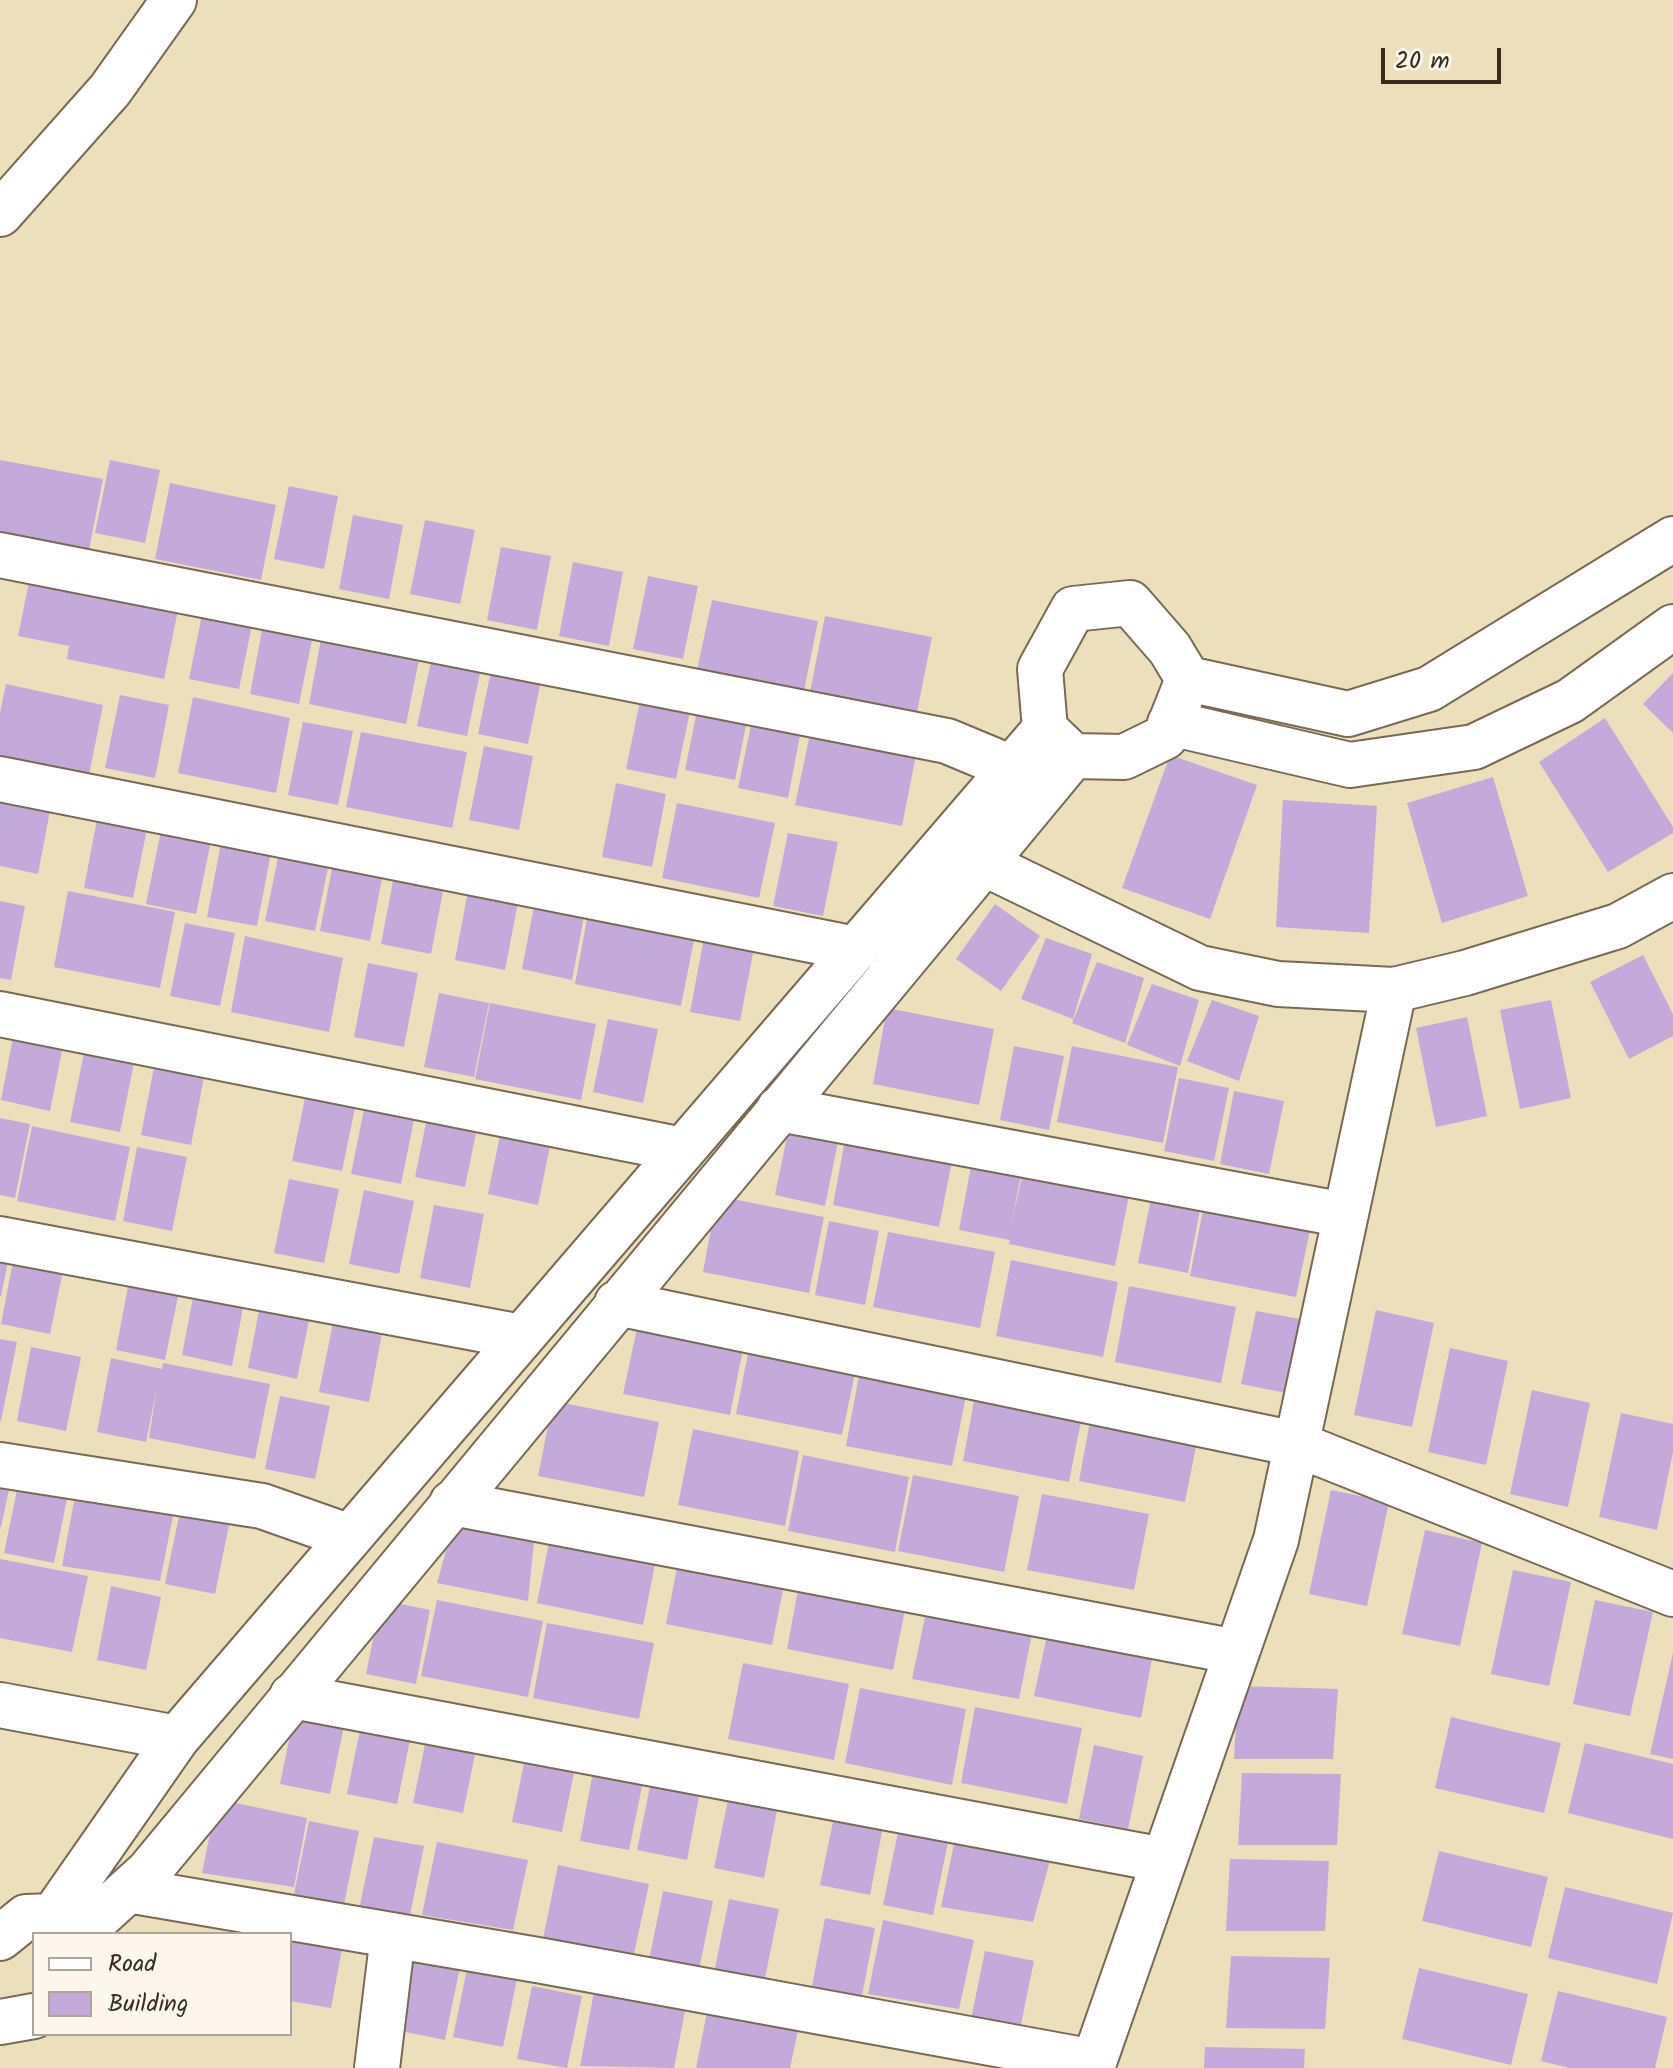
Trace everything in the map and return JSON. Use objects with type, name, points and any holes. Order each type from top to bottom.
[{"type":"street","points":[[0,214],[110,90],[174,0]]},
{"type":"street","points":[[0,1938],[26,1917],[66,1928],[128,1890],[148,1872],[983,863],[1059,743],[1040,669],[1073,609],[1130,603],[1170,649],[1188,679],[1348,714],[1429,689],[1673,539]]},
{"type":"street","points":[[0,555],[947,741],[1012,768]]},
{"type":"street","points":[[1170,723],[1350,765],[1474,747],[1570,701],[1673,627]]},
{"type":"street","points":[[66,1928],[177,1738],[1012,768],[1059,743],[1124,757],[1165,737],[1188,679]]},
{"type":"street","points":[[0,779],[856,949]]},
{"type":"street","points":[[983,863],[1200,968],[1278,984],[1394,990],[1465,973],[1618,926],[1673,896]]},
{"type":"street","points":[[128,1890],[1094,2062],[1276,1540],[1394,990]]},
{"type":"street","points":[[0,1014],[683,1150]]},
{"type":"street","points":[[779,1109],[1345,1215]]},
{"type":"street","points":[[0,1239],[522,1337]]},
{"type":"street","points":[[617,1303],[1296,1444],[1673,1594]]},
{"type":"street","points":[[0,1465],[262,1506],[350,1537]]},
{"type":"street","points":[[452,1503],[1237,1652]]},
{"type":"street","points":[[292,1696],[1164,1860]]},
{"type":"street","points":[[0,1705],[177,1738]]},
{"type":"street","points":[[377,2068],[393,1935]]},
{"type":"street","points":[[0,2022],[32,2016]]},
{"type":"building","points":[[0,460],[103,479],[88,555],[0,538]]},
{"type":"building","points":[[110,460],[160,470],[145,543],[95,533]]},
{"type":"building","points":[[170,483],[276,505],[261,580],[155,559]]},
{"type":"building","points":[[289,486],[338,496],[324,569],[274,559]]},
{"type":"building","points":[[353,515],[403,525],[389,599],[339,589]]},
{"type":"building","points":[[425,520],[475,530],[460,604],[410,594]]},
{"type":"building","points":[[501,547],[551,556],[537,630],[487,620]]},
{"type":"building","points":[[33,562],[179,605],[164,679],[67,659],[69,646],[18,636]]},
{"type":"building","points":[[573,562],[623,572],[609,646],[559,636]]},
{"type":"building","points":[[648,576],[698,586],[683,659],[633,649]]},
{"type":"building","points":[[712,600],[818,621],[803,696],[696,675]]},
{"type":"building","points":[[204,605],[254,615],[239,689],[189,679]]},
{"type":"building","points":[[825,616],[932,637],[917,712],[810,692]]},
{"type":"building","points":[[264,620],[314,630],[299,704],[250,694]]},
{"type":"building","points":[[323,628],[421,650],[406,724],[309,704]]},
{"type":"building","points":[[433,652],[482,663],[467,736],[417,726]]},
{"type":"building","points":[[493,661],[543,671],[528,744],[478,734]]},
{"type":"building","points":[[1673,673],[1673,733],[1643,704]]},
{"type":"building","points":[[6,684],[103,705],[88,780],[0,762],[0,713]]},
{"type":"building","points":[[120,695],[169,705],[155,778],[105,768]]},
{"type":"building","points":[[641,696],[691,706],[676,779],[626,769]]},
{"type":"building","points":[[700,696],[750,706],[735,780],[685,770]]},
{"type":"building","points":[[193,697],[290,718],[276,793],[178,773]]},
{"type":"building","points":[[753,715],[802,725],[788,798],[738,788]]},
{"type":"building","points":[[1605,718],[1673,827],[1673,833],[1608,872],[1539,762]]},
{"type":"building","points":[[303,722],[353,731],[338,805],[288,795]]},
{"type":"building","points":[[811,729],[917,750],[902,826],[795,805]]},
{"type":"building","points":[[361,732],[467,752],[452,828],[346,807]]},
{"type":"building","points":[[484,746],[533,756],[519,830],[469,820]]},
{"type":"building","points":[[1170,755],[1257,785],[1210,919],[1122,888]]},
{"type":"building","points":[[1493,777],[1528,896],[1442,923],[1407,803]]},
{"type":"building","points":[[616,783],[666,794],[652,867],[602,857]]},
{"type":"building","points":[[0,788],[52,800],[38,874],[0,866]]},
{"type":"building","points":[[1283,800],[1377,806],[1369,933],[1276,927]]},
{"type":"building","points":[[677,803],[775,823],[759,898],[662,878]]},
{"type":"building","points":[[98,814],[148,824],[133,898],[84,888]]},
{"type":"building","points":[[161,831],[211,841],[196,914],[146,904]]},
{"type":"building","points":[[788,833],[838,842],[823,916],[773,906]]},
{"type":"building","points":[[221,843],[271,853],[257,926],[207,917]]},
{"type":"building","points":[[280,848],[330,858],[315,931],[265,921]]},
{"type":"building","points":[[334,858],[384,868],[370,941],[320,931]]},
{"type":"building","points":[[395,871],[445,881],[431,954],[381,944]]},
{"type":"building","points":[[469,886],[519,897],[505,970],[455,960]]},
{"type":"building","points":[[68,891],[175,912],[160,988],[54,967]]},
{"type":"building","points":[[536,896],[586,906],[572,980],[522,969]]},
{"type":"building","points":[[0,901],[25,906],[11,980],[0,978]]},
{"type":"building","points":[[995,904],[1040,936],[1001,991],[956,959]]},
{"type":"building","points":[[589,908],[696,930],[681,1006],[575,984]]},
{"type":"building","points":[[185,923],[235,933],[220,1006],[170,996]]},
{"type":"building","points":[[245,936],[343,958],[329,1032],[231,1012]]},
{"type":"building","points":[[704,938],[754,948],[740,1021],[690,1012]]},
{"type":"building","points":[[1046,938],[1092,954],[1073,1019],[1021,999]]},
{"type":"building","points":[[1643,955],[1673,1014],[1673,1036],[1629,1059],[1590,982]]},
{"type":"building","points":[[1097,962],[1144,978],[1125,1043],[1072,1023]]},
{"type":"building","points":[[368,963],[418,973],[404,1047],[354,1037]]},
{"type":"building","points":[[1152,984],[1199,1000],[1180,1066],[1127,1045]]},
{"type":"building","points":[[439,993],[489,1003],[474,1077],[424,1067]]},
{"type":"building","points":[[1212,1000],[1259,1016],[1239,1081],[1187,1061]]},
{"type":"building","points":[[1551,1000],[1571,1098],[1520,1109],[1500,1010]]},
{"type":"building","points":[[490,1003],[596,1024],[581,1100],[475,1079]]},
{"type":"building","points":[[887,1008],[994,1029],[979,1105],[873,1084]]},
{"type":"building","points":[[1467,1017],[1487,1116],[1436,1127],[1416,1028]]},
{"type":"building","points":[[608,1019],[658,1029],[643,1103],[593,1092]]},
{"type":"building","points":[[15,1027],[65,1036],[50,1111],[1,1100]]},
{"type":"building","points":[[1014,1046],[1064,1056],[1049,1130],[1000,1120]]},
{"type":"building","points":[[1072,1046],[1178,1067],[1163,1143],[1057,1122]]},
{"type":"building","points":[[85,1048],[135,1058],[120,1132],[70,1122]]},
{"type":"building","points":[[155,1062],[205,1072],[191,1145],[141,1135]]},
{"type":"building","points":[[1179,1078],[1229,1088],[1214,1161],[1164,1151]]},
{"type":"building","points":[[307,1088],[357,1098],[342,1171],[292,1161]]},
{"type":"building","points":[[1234,1091],[1284,1101],[1269,1174],[1220,1164]]},
{"type":"building","points":[[366,1100],[416,1110],[401,1184],[351,1174]]},
{"type":"building","points":[[430,1103],[480,1113],[465,1187],[415,1177]]},
{"type":"building","points":[[0,1118],[30,1124],[15,1198],[0,1195]]},
{"type":"building","points":[[503,1121],[553,1131],[538,1205],[488,1194]]},
{"type":"building","points":[[790,1122],[840,1132],[825,1206],[775,1195]]},
{"type":"building","points":[[32,1126],[130,1147],[115,1221],[17,1201]]},
{"type":"building","points":[[847,1129],[954,1151],[939,1227],[833,1205]]},
{"type":"building","points":[[137,1147],[187,1157],[172,1231],[123,1221]]},
{"type":"building","points":[[973,1156],[1023,1166],[1011,1225],[1024,1169],[1130,1190],[1115,1266],[959,1230]]},
{"type":"building","points":[[289,1179],[339,1189],[324,1263],[274,1253]]},
{"type":"building","points":[[1153,1189],[1202,1199],[1188,1273],[1138,1263]]},
{"type":"building","points":[[364,1190],[414,1201],[399,1274],[349,1264]]},
{"type":"building","points":[[717,1196],[824,1217],[809,1293],[703,1272]]},
{"type":"building","points":[[1205,1200],[1312,1221],[1296,1297],[1190,1276]]},
{"type":"building","points":[[434,1205],[484,1214],[470,1288],[420,1278]]},
{"type":"building","points":[[829,1221],[879,1231],[865,1305],[815,1295]]},
{"type":"building","points":[[888,1232],[995,1252],[980,1328],[873,1307]]},
{"type":"building","points":[[0,1244],[11,1247],[1,1296],[0,1296]]},
{"type":"building","points":[[15,1251],[65,1261],[50,1334],[1,1324]]},
{"type":"building","points":[[1011,1260],[1118,1282],[1103,1357],[996,1336]]},
{"type":"building","points":[[130,1276],[180,1287],[165,1360],[116,1350]]},
{"type":"building","points":[[196,1282],[246,1292],[232,1366],[182,1355]]},
{"type":"building","points":[[1129,1286],[1236,1307],[1221,1383],[1115,1362]]},
{"type":"building","points":[[262,1295],[312,1306],[297,1379],[248,1368]]},
{"type":"building","points":[[1376,1310],[1434,1323],[1412,1427],[1354,1415]]},
{"type":"building","points":[[1256,1311],[1305,1320],[1291,1394],[1241,1384]]},
{"type":"building","points":[[334,1318],[383,1328],[369,1402],[319,1392]]},
{"type":"building","points":[[639,1319],[745,1339],[730,1415],[623,1394]]},
{"type":"building","points":[[751,1338],[858,1359],[842,1435],[736,1414]]},
{"type":"building","points":[[0,1339],[17,1342],[1,1421],[0,1421]]},
{"type":"building","points":[[31,1347],[81,1357],[66,1431],[17,1421]]},
{"type":"building","points":[[1450,1348],[1508,1361],[1486,1465],[1428,1452]]},
{"type":"building","points":[[111,1358],[162,1369],[163,1363],[270,1384],[255,1459],[149,1438],[157,1387],[146,1442],[97,1432]]},
{"type":"building","points":[[860,1370],[967,1391],[952,1466],[846,1446]]},
{"type":"building","points":[[977,1385],[1084,1406],[1069,1482],[963,1461]]},
{"type":"building","points":[[1532,1390],[1590,1403],[1568,1507],[1510,1494]]},
{"type":"building","points":[[280,1396],[330,1406],[315,1479],[265,1469]]},
{"type":"building","points":[[553,1401],[659,1422],[644,1497],[538,1476]]},
{"type":"building","points":[[1093,1405],[1200,1426],[1185,1502],[1079,1481]]},
{"type":"building","points":[[1621,1413],[1673,1424],[1673,1452],[1657,1530],[1599,1517]]},
{"type":"building","points":[[693,1429],[799,1451],[785,1526],[678,1505]]},
{"type":"building","points":[[803,1455],[909,1477],[895,1552],[788,1531]]},
{"type":"building","points":[[0,1469],[13,1471],[1,1527],[0,1527]]},
{"type":"building","points":[[913,1475],[1019,1496],[1004,1572],[898,1551]]},
{"type":"building","points":[[19,1480],[69,1489],[54,1563],[4,1553]]},
{"type":"building","points":[[1331,1490],[1389,1502],[1367,1606],[1309,1594]]},
{"type":"building","points":[[76,1491],[174,1511],[160,1581],[62,1566]]},
{"type":"building","points":[[1042,1494],[1149,1514],[1134,1590],[1027,1570]]},
{"type":"building","points":[[180,1511],[230,1520],[215,1594],[165,1584]]},
{"type":"building","points":[[455,1519],[535,1531],[528,1601],[437,1583]]},
{"type":"building","points":[[552,1527],[658,1549],[643,1625],[537,1603]]},
{"type":"building","points":[[1425,1530],[1482,1543],[1460,1646],[1402,1634]]},
{"type":"building","points":[[681,1548],[787,1570],[772,1645],[666,1624]]},
{"type":"building","points":[[0,1559],[88,1576],[72,1652],[0,1638]]},
{"type":"building","points":[[1513,1570],[1571,1582],[1549,1686],[1491,1674]]},
{"type":"building","points":[[801,1574],[908,1594],[893,1670],[787,1649]]},
{"type":"building","points":[[111,1586],[161,1597],[146,1670],[97,1660]]},
{"type":"building","points":[[381,1600],[430,1610],[416,1684],[366,1674]]},
{"type":"building","points":[[437,1600],[543,1621],[528,1697],[421,1676]]},
{"type":"building","points":[[1595,1600],[1653,1612],[1630,1716],[1573,1704]]},
{"type":"building","points":[[928,1603],[1034,1624],[1019,1699],[912,1679]]},
{"type":"building","points":[[1050,1621],[1155,1642],[1141,1718],[1034,1696]]},
{"type":"building","points":[[547,1623],[654,1643],[639,1719],[533,1698]]},
{"type":"building","points":[[1673,1653],[1673,1759],[1650,1754]]},
{"type":"building","points":[[743,1663],[849,1684],[834,1760],[728,1739]]},
{"type":"building","points":[[1238,1686],[1338,1689],[1333,1759],[1234,1759]]},
{"type":"building","points":[[860,1688],[966,1709],[952,1785],[845,1763]]},
{"type":"building","points":[[975,1707],[1082,1728],[1067,1804],[961,1783]]},
{"type":"building","points":[[295,1711],[345,1721],[330,1794],[280,1784]]},
{"type":"building","points":[[1451,1717],[1561,1743],[1544,1813],[1435,1788]]},
{"type":"building","points":[[362,1720],[412,1730],[397,1804],[347,1794]]},
{"type":"building","points":[[428,1730],[478,1740],[463,1813],[413,1803]]},
{"type":"building","points":[[1585,1743],[1673,1764],[1673,1839],[1568,1813]]},
{"type":"building","points":[[1094,1745],[1143,1756],[1128,1829],[1079,1819]]},
{"type":"building","points":[[527,1748],[577,1758],[562,1832],[512,1822]]},
{"type":"building","points":[[594,1767],[644,1777],[629,1850],[580,1841]]},
{"type":"building","points":[[1242,1773],[1341,1774],[1337,1845],[1238,1845]]},
{"type":"building","points":[[652,1777],[701,1786],[687,1860],[637,1850]]},
{"type":"building","points":[[729,1795],[778,1805],[764,1878],[714,1868]]},
{"type":"building","points":[[217,1799],[307,1818],[294,1887],[202,1873]]},
{"type":"building","points":[[835,1812],[884,1821],[870,1895],[820,1885]]},
{"type":"building","points":[[309,1821],[359,1831],[344,1904],[294,1894]]},
{"type":"building","points":[[898,1832],[948,1842],[933,1915],[883,1905]]},
{"type":"building","points":[[956,1834],[1051,1857],[1033,1922],[941,1907]]},
{"type":"building","points":[[374,1837],[424,1846],[409,1920],[359,1910]]},
{"type":"building","points":[[437,1842],[528,1860],[513,1930],[422,1915]]},
{"type":"building","points":[[1439,1851],[1548,1877],[1531,1947],[1422,1921]]},
{"type":"building","points":[[1230,1859],[1329,1861],[1325,1931],[1226,1931]]},
{"type":"building","points":[[558,1865],[649,1884],[634,1954],[543,1939]]},
{"type":"building","points":[[1565,1887],[1673,1913],[1657,1984],[1548,1958]]},
{"type":"building","points":[[663,1891],[713,1901],[698,1975],[648,1965]]},
{"type":"building","points":[[729,1899],[779,1909],[764,1983],[714,1973]]},
{"type":"building","points":[[825,1918],[875,1928],[861,2001],[811,1991]]},
{"type":"building","points":[[254,1920],[344,1938],[331,2008],[292,2001],[292,1932],[251,1932]]},
{"type":"building","points":[[883,1920],[974,1940],[959,2009],[868,1994]]},
{"type":"building","points":[[985,1951],[1034,1961],[1019,2034],[970,2024]]},
{"type":"building","points":[[1231,1956],[1330,1958],[1325,2029],[1226,2028]]},
{"type":"building","points":[[410,1957],[460,1967],[445,2040],[396,2030]]},
{"type":"building","points":[[468,1964],[518,1974],[503,2047],[453,2037]]},
{"type":"building","points":[[1419,1968],[1528,1994],[1511,2065],[1402,2039]]},
{"type":"building","points":[[532,1986],[582,1996],[567,2068],[517,2059]]},
{"type":"building","points":[[1558,1991],[1667,2017],[1655,2068],[1569,2068],[1541,2061]]},
{"type":"building","points":[[594,1992],[685,2011],[674,2068],[580,2066]]},
{"type":"building","points":[[708,2007],[799,2026],[790,2068],[696,2068]]},
{"type":"building","points":[[1205,2047],[1305,2049],[1304,2068],[1204,2068]]}]
